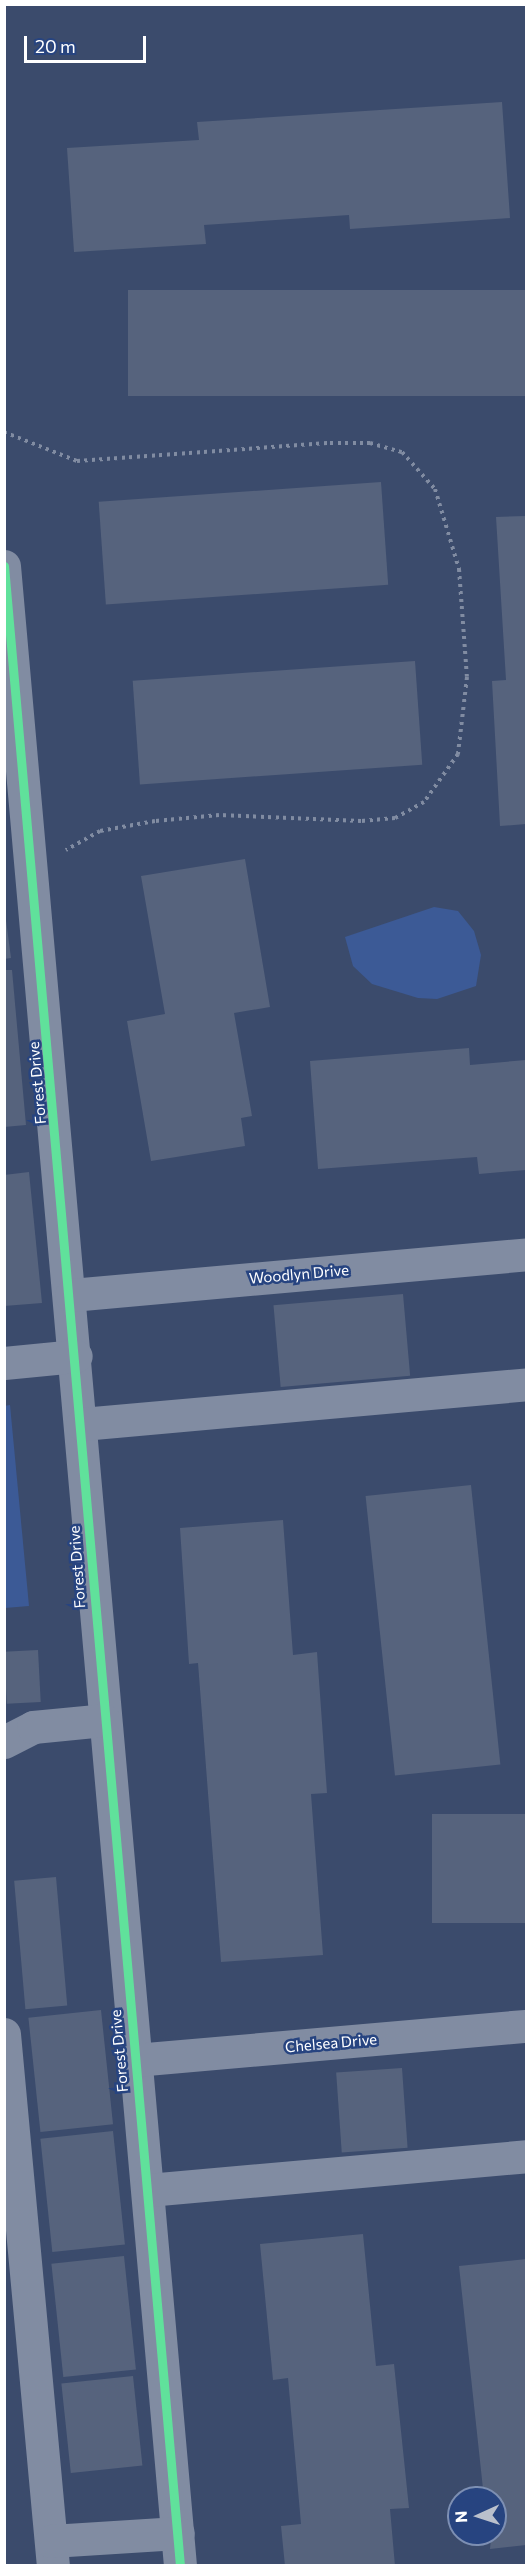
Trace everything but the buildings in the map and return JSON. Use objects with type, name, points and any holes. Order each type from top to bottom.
[{"type":"street","name":"Forest Drive","points":[[4,566],[71,1295],[104,1720],[180,2565]]},
{"type":"street","name":"Woodlyn Drive","points":[[71,1295],[526,1254]]},
{"type":"street","points":[[4,1363],[76,1356]]},
{"type":"street","points":[[82,1424],[526,1384]]},
{"type":"street","points":[[4,1742],[33,1727],[104,1720]]},
{"type":"street","name":"Chelsea Drive","points":[[135,2060],[526,2026]]},
{"type":"street","points":[[4,2034],[52,2553],[178,2534]]},
{"type":"street","points":[[148,2190],[526,2156]]},
{"type":"path","points":[[4,432],[77,461],[330,443],[370,443],[402,452],[430,481],[449,523],[464,620],[467,677],[458,754],[424,802],[394,818],[361,821],[219,815],[121,826],[81,840],[32,871]]},
{"type":"shaded area","points":[[434,907],[458,911],[474,931],[481,955],[476,986],[437,999],[418,998],[372,984],[353,966],[345,937]]},
{"type":"shaded area","points":[[10,1405],[29,1606],[5,1608],[4,1406]]},
{"type":"cycle path","points":[[4,566],[180,2566]]}]
